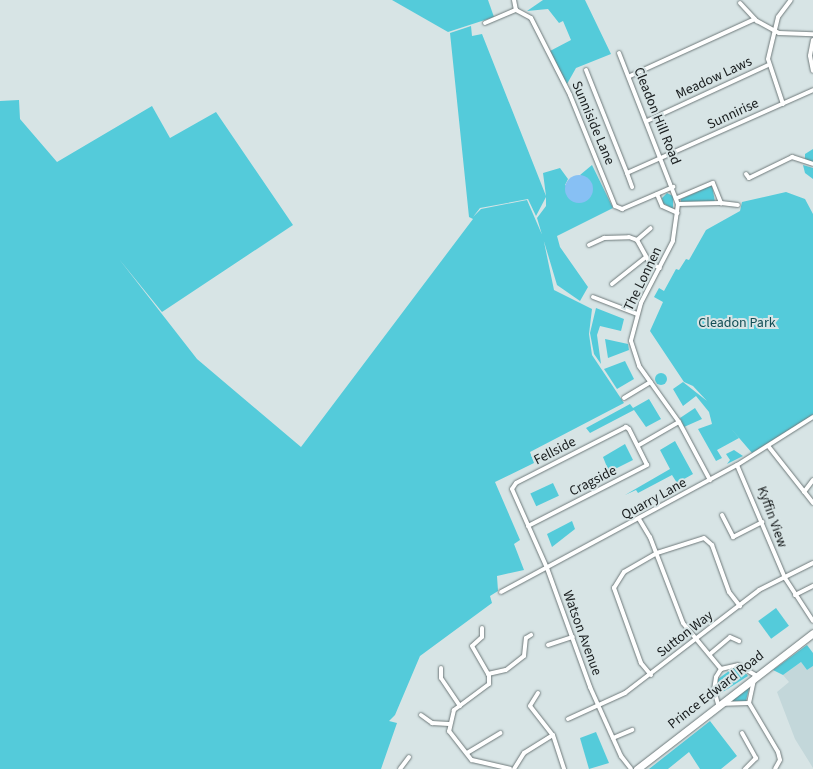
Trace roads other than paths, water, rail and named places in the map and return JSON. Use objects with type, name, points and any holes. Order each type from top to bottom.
[{"type":"main road","name":"Prince Edward Road","points":[[637,769],[755,675],[813,633]]},
{"type":"street","points":[[485,23],[516,10],[514,0]]},
{"type":"street","points":[[783,104],[768,65],[774,30],[778,17],[791,0]]},
{"type":"street","points":[[740,3],[754,19],[774,30],[813,34]]},
{"type":"street","name":"Sunniside Lane","points":[[516,10],[531,18],[567,88],[615,206],[622,209],[673,187]]},
{"type":"street","points":[[630,76],[754,19]]},
{"type":"street","points":[[813,40],[810,56],[813,71]]},
{"type":"street","name":"Cleadon Hill Road","points":[[619,53],[630,76],[673,187]]},
{"type":"street","name":"Meadow Laws","points":[[647,121],[768,65]]},
{"type":"street","points":[[586,70],[632,187]]},
{"type":"street","name":"Sunnirise","points":[[627,173],[662,159],[813,90]]},
{"type":"street","points":[[746,174],[749,178],[792,157],[813,164]]},
{"type":"street","points":[[677,198],[713,183],[721,203]]},
{"type":"street","name":"The Lonnen","points":[[673,187],[678,204],[678,213],[673,241],[637,314],[631,341],[640,366],[679,422],[710,480]]},
{"type":"street","points":[[658,194],[662,206],[678,213]]},
{"type":"street","points":[[678,204],[721,203],[738,205]]},
{"type":"street","points":[[637,240],[651,228]]},
{"type":"street","points":[[589,245],[617,235],[637,240],[646,257],[660,268]]},
{"type":"street","points":[[612,284],[646,257]]},
{"type":"street","points":[[593,297],[637,314]]},
{"type":"street","points":[[624,398],[651,382]]},
{"type":"street","name":"Quarry Lane","points":[[502,592],[738,465],[769,447],[813,417]]},
{"type":"street","points":[[639,445],[679,422]]},
{"type":"street","name":"Fellside","points":[[528,526],[512,489],[516,483],[626,427],[639,445]]},
{"type":"street","name":"Cragside","points":[[528,526],[647,465],[639,445]]},
{"type":"street","points":[[769,447],[813,503]]},
{"type":"street","name":"Kyffin View","points":[[738,465],[785,578],[813,622]]},
{"type":"street","points":[[804,492],[813,480]]},
{"type":"street","points":[[722,515],[733,537],[762,522]]},
{"type":"street","points":[[639,519],[657,554],[684,623],[721,669]]},
{"type":"street","name":"Watson Avenue","points":[[528,526],[547,568],[598,706],[613,738],[631,769]]},
{"type":"street","points":[[651,675],[641,663],[614,588],[624,572],[657,554],[698,539],[708,540],[730,592],[740,606]]},
{"type":"street","name":"Sutton Way","points":[[568,719],[598,706],[651,675],[740,606],[785,578],[813,563]]},
{"type":"street","points":[[795,595],[813,586]]},
{"type":"street","points":[[482,628],[482,637],[472,646],[488,674],[489,684],[484,690],[460,706],[449,724],[449,730],[467,753],[481,765],[493,768],[510,769]]},
{"type":"street","points":[[488,674],[506,670],[524,656],[526,638],[530,635]]},
{"type":"street","points":[[548,645],[573,637]]},
{"type":"street","points":[[710,654],[730,637],[739,642]]},
{"type":"street","points":[[721,669],[738,665],[755,675],[748,703],[778,752],[780,760],[775,769]]},
{"type":"street","points":[[442,668],[441,678],[460,706]]},
{"type":"street","points":[[721,669],[714,684],[718,704],[748,703]]},
{"type":"street","points":[[538,693],[531,700],[530,706],[553,735],[564,769]]},
{"type":"street","points":[[421,715],[432,723],[449,724]]},
{"type":"street","points":[[494,733],[495,727]]},
{"type":"street","points":[[613,738],[632,730]]},
{"type":"street","points":[[467,753],[494,733],[500,733]]},
{"type":"street","points":[[742,733],[756,758],[745,769]]},
{"type":"street","points":[[514,769],[524,753],[553,735]]},
{"type":"street","points":[[400,769],[409,757]]},
{"type":"park label","name":"Cleadon Park","points":[[737,323]]}]
